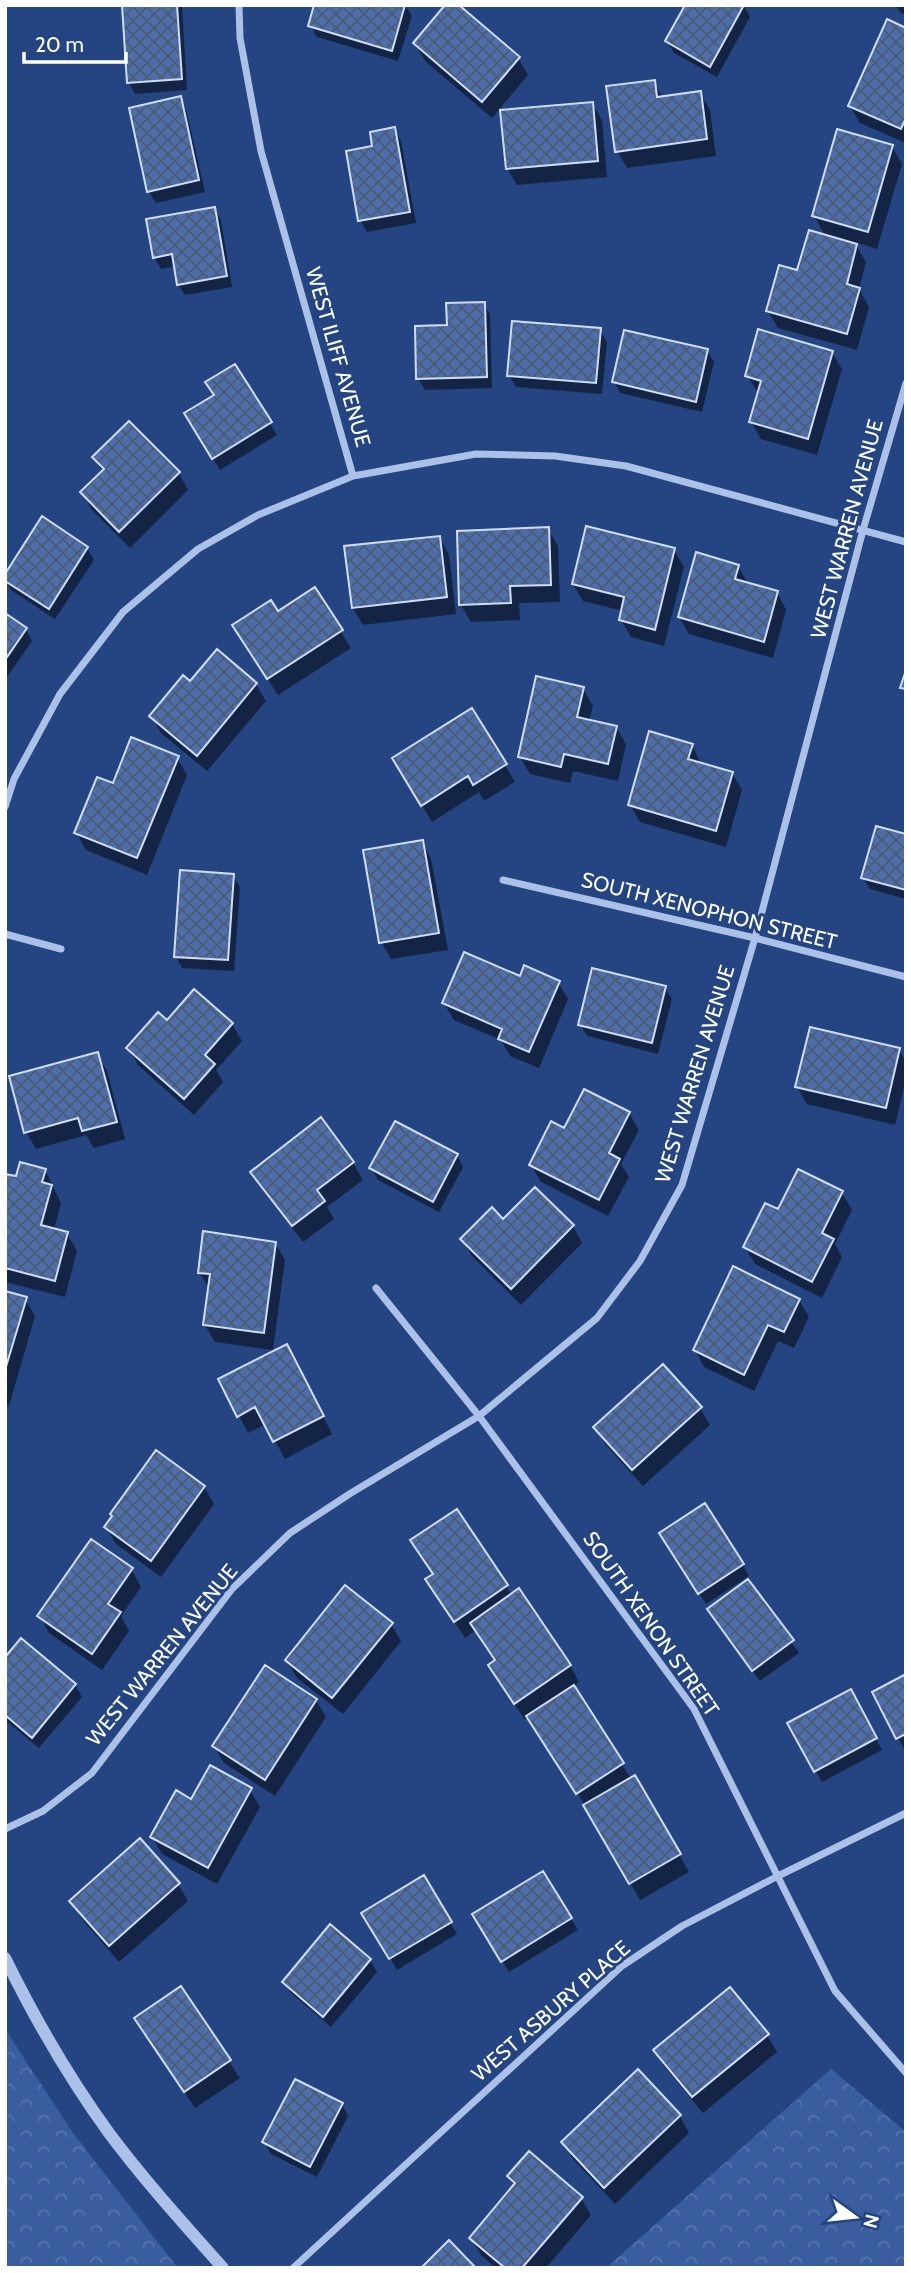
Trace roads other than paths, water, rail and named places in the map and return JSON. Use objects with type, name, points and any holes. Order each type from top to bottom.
[{"type":"street","name":"WEST ILIFF AVENUE","points":[[5,807],[14,779],[60,694],[123,612],[198,549],[258,515],[354,475],[261,151],[240,38],[239,5]]},
{"type":"street","name":"WEST WARREN AVENUE","points":[[5,1829],[43,1811],[92,1773],[232,1589],[290,1534],[351,1493],[479,1416],[597,1318],[640,1261],[682,1185],[755,938],[863,530],[906,383]]},
{"type":"street","points":[[354,475],[476,454],[555,456],[626,467],[906,542]]},
{"type":"street","name":"SOUTH XENOPHON STREET","points":[[503,880],[755,938],[906,977]]},
{"type":"street","points":[[5,934],[61,949]]},
{"type":"street","name":"SOUTH XENON STREET","points":[[376,1288],[479,1416],[694,1709],[835,1991],[906,2073]]},
{"type":"street","name":"WEST ASBURY PLACE","points":[[293,2268],[622,1966],[682,1926],[906,1813]]},
{"type":"street","points":[[5,1958],[35,2019],[109,2133],[223,2268]]}]
